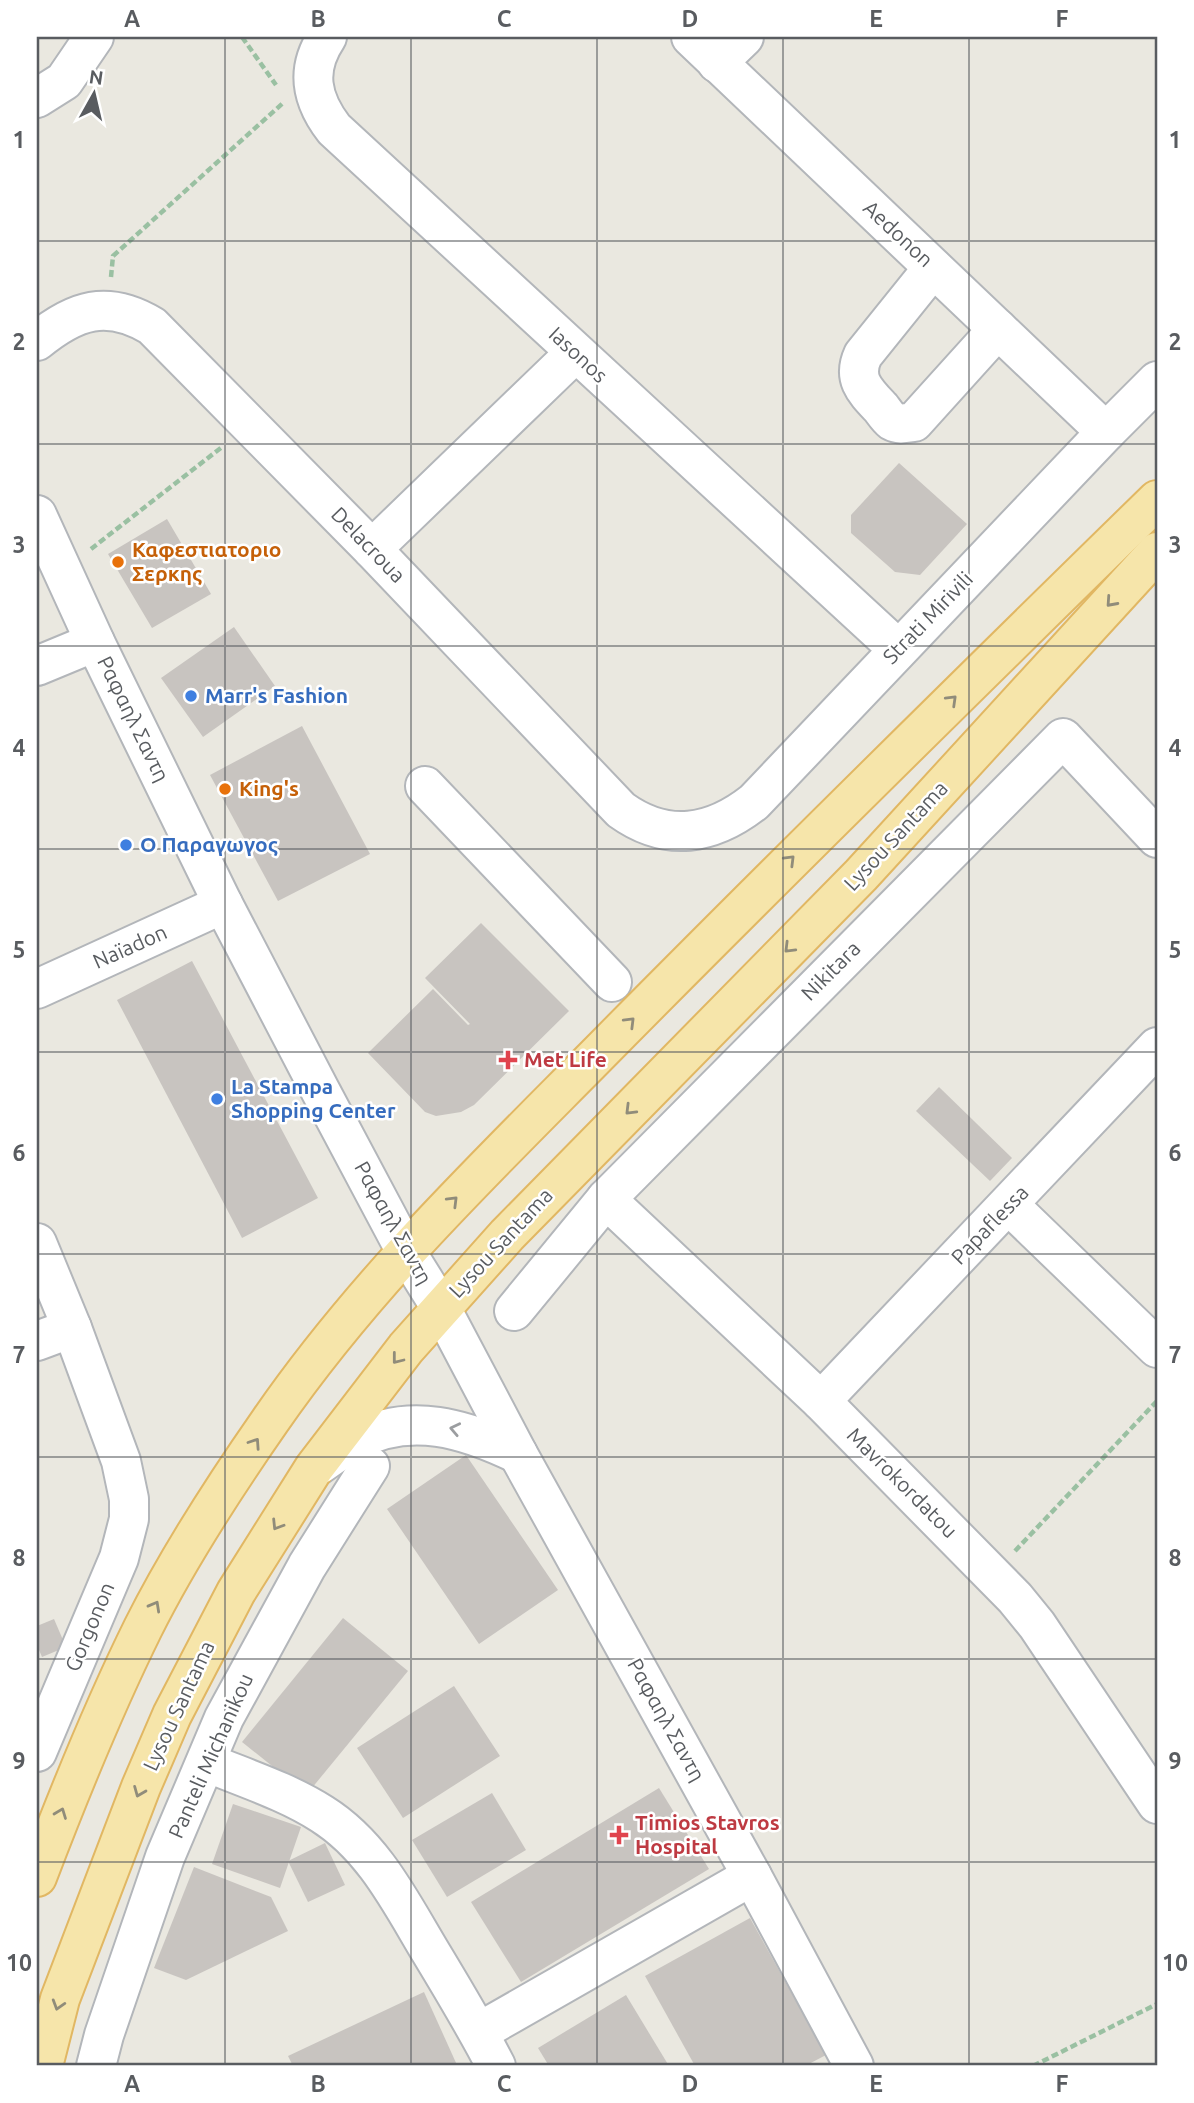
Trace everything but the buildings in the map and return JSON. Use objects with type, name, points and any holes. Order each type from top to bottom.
[{"type":"main road","points":[[37,1877],[85,1755],[143,1627],[223,1490],[272,1417],[337,1331],[405,1250],[813,836],[1157,499]]},
{"type":"main road","name":"Lysou Santama","points":[[43,2066],[60,1999],[141,1787],[172,1715],[236,1592],[314,1468],[395,1361],[507,1234],[861,875],[1157,552]]},
{"type":"street","points":[[37,98],[64,81],[94,37]]},
{"type":"street","points":[[300,88],[327,37]]},
{"type":"street","name":"Aedonon","points":[[691,37],[1106,432]]},
{"type":"street","points":[[718,63],[744,37]]},
{"type":"street","name":"Iasonos","points":[[300,88],[318,106],[334,129],[898,649]]},
{"type":"street","points":[[933,268],[863,355],[858,365],[865,391],[892,421],[901,424],[914,422],[998,329]]},
{"type":"street","name":"Delacroua","points":[[37,341],[60,322],[75,315],[107,310],[125,313],[152,326],[372,549],[621,810],[635,820],[651,826],[670,831],[685,831]]},
{"type":"street","points":[[372,549],[575,353]]},
{"type":"street","name":"Strati Mirivili","points":[[685,831],[705,830],[725,822],[754,802],[1157,381]]},
{"type":"street","name":"Ραφαηλ Σαντη","points":[[37,515],[95,642],[223,904],[405,1250],[441,1308],[853,2066]]},
{"type":"street","points":[[37,666],[95,642]]},
{"type":"street","name":"Nikitara","points":[[514,1311],[606,1199],[1063,738],[1157,838]]},
{"type":"street","points":[[425,786],[612,982]]},
{"type":"street","name":"Naïadon","points":[[37,989],[223,904]]},
{"type":"street","name":"Papaflessa","points":[[821,1401],[1157,1047]]},
{"type":"street","name":"Mavrokordatou","points":[[606,1199],[821,1401],[993,1575],[1037,1625],[1157,1803]]},
{"type":"street","points":[[1009,1205],[1157,1348]]},
{"type":"street","name":"Gorgonon","points":[[37,1243],[121,1461],[129,1499],[120,1558],[37,1752]]},
{"type":"street","points":[[37,1341],[72,1328]]},
{"type":"street","points":[[314,1468],[355,1440],[402,1425],[422,1424],[466,1432],[518,1454]]},
{"type":"street","name":"Panteli Michanikou","points":[[96,2066],[165,1857],[243,1680],[281,1611],[370,1466]]},
{"type":"street","points":[[206,1762],[303,1803],[344,1830],[381,1870],[479,2032],[496,2066]]},
{"type":"street","points":[[479,2032],[752,1876]]},
{"type":"path","points":[[107,310],[113,256],[300,88],[242,37]]},
{"type":"path","points":[[62,571],[251,426]]},
{"type":"path","points":[[993,1575],[1157,1401]]},
{"type":"path","points":[[1033,2066],[1157,2004]]},
{"type":"place","name":"Καφεστιατοριο Σερκης","points":[[118,562]]},
{"type":"place","name":"Marr's Fashion","points":[[191,696]]},
{"type":"place","name":"King's","points":[[225,789]]},
{"type":"place","name":"Ο Παραγωγος","points":[[126,845]]},
{"type":"place","name":"Met Life","points":[[508,1060]]},
{"type":"place","name":"La Stampa Shopping Center","points":[[217,1099]]},
{"type":"place","name":"Timios Stavros Hospital","points":[[619,1835]]}]
